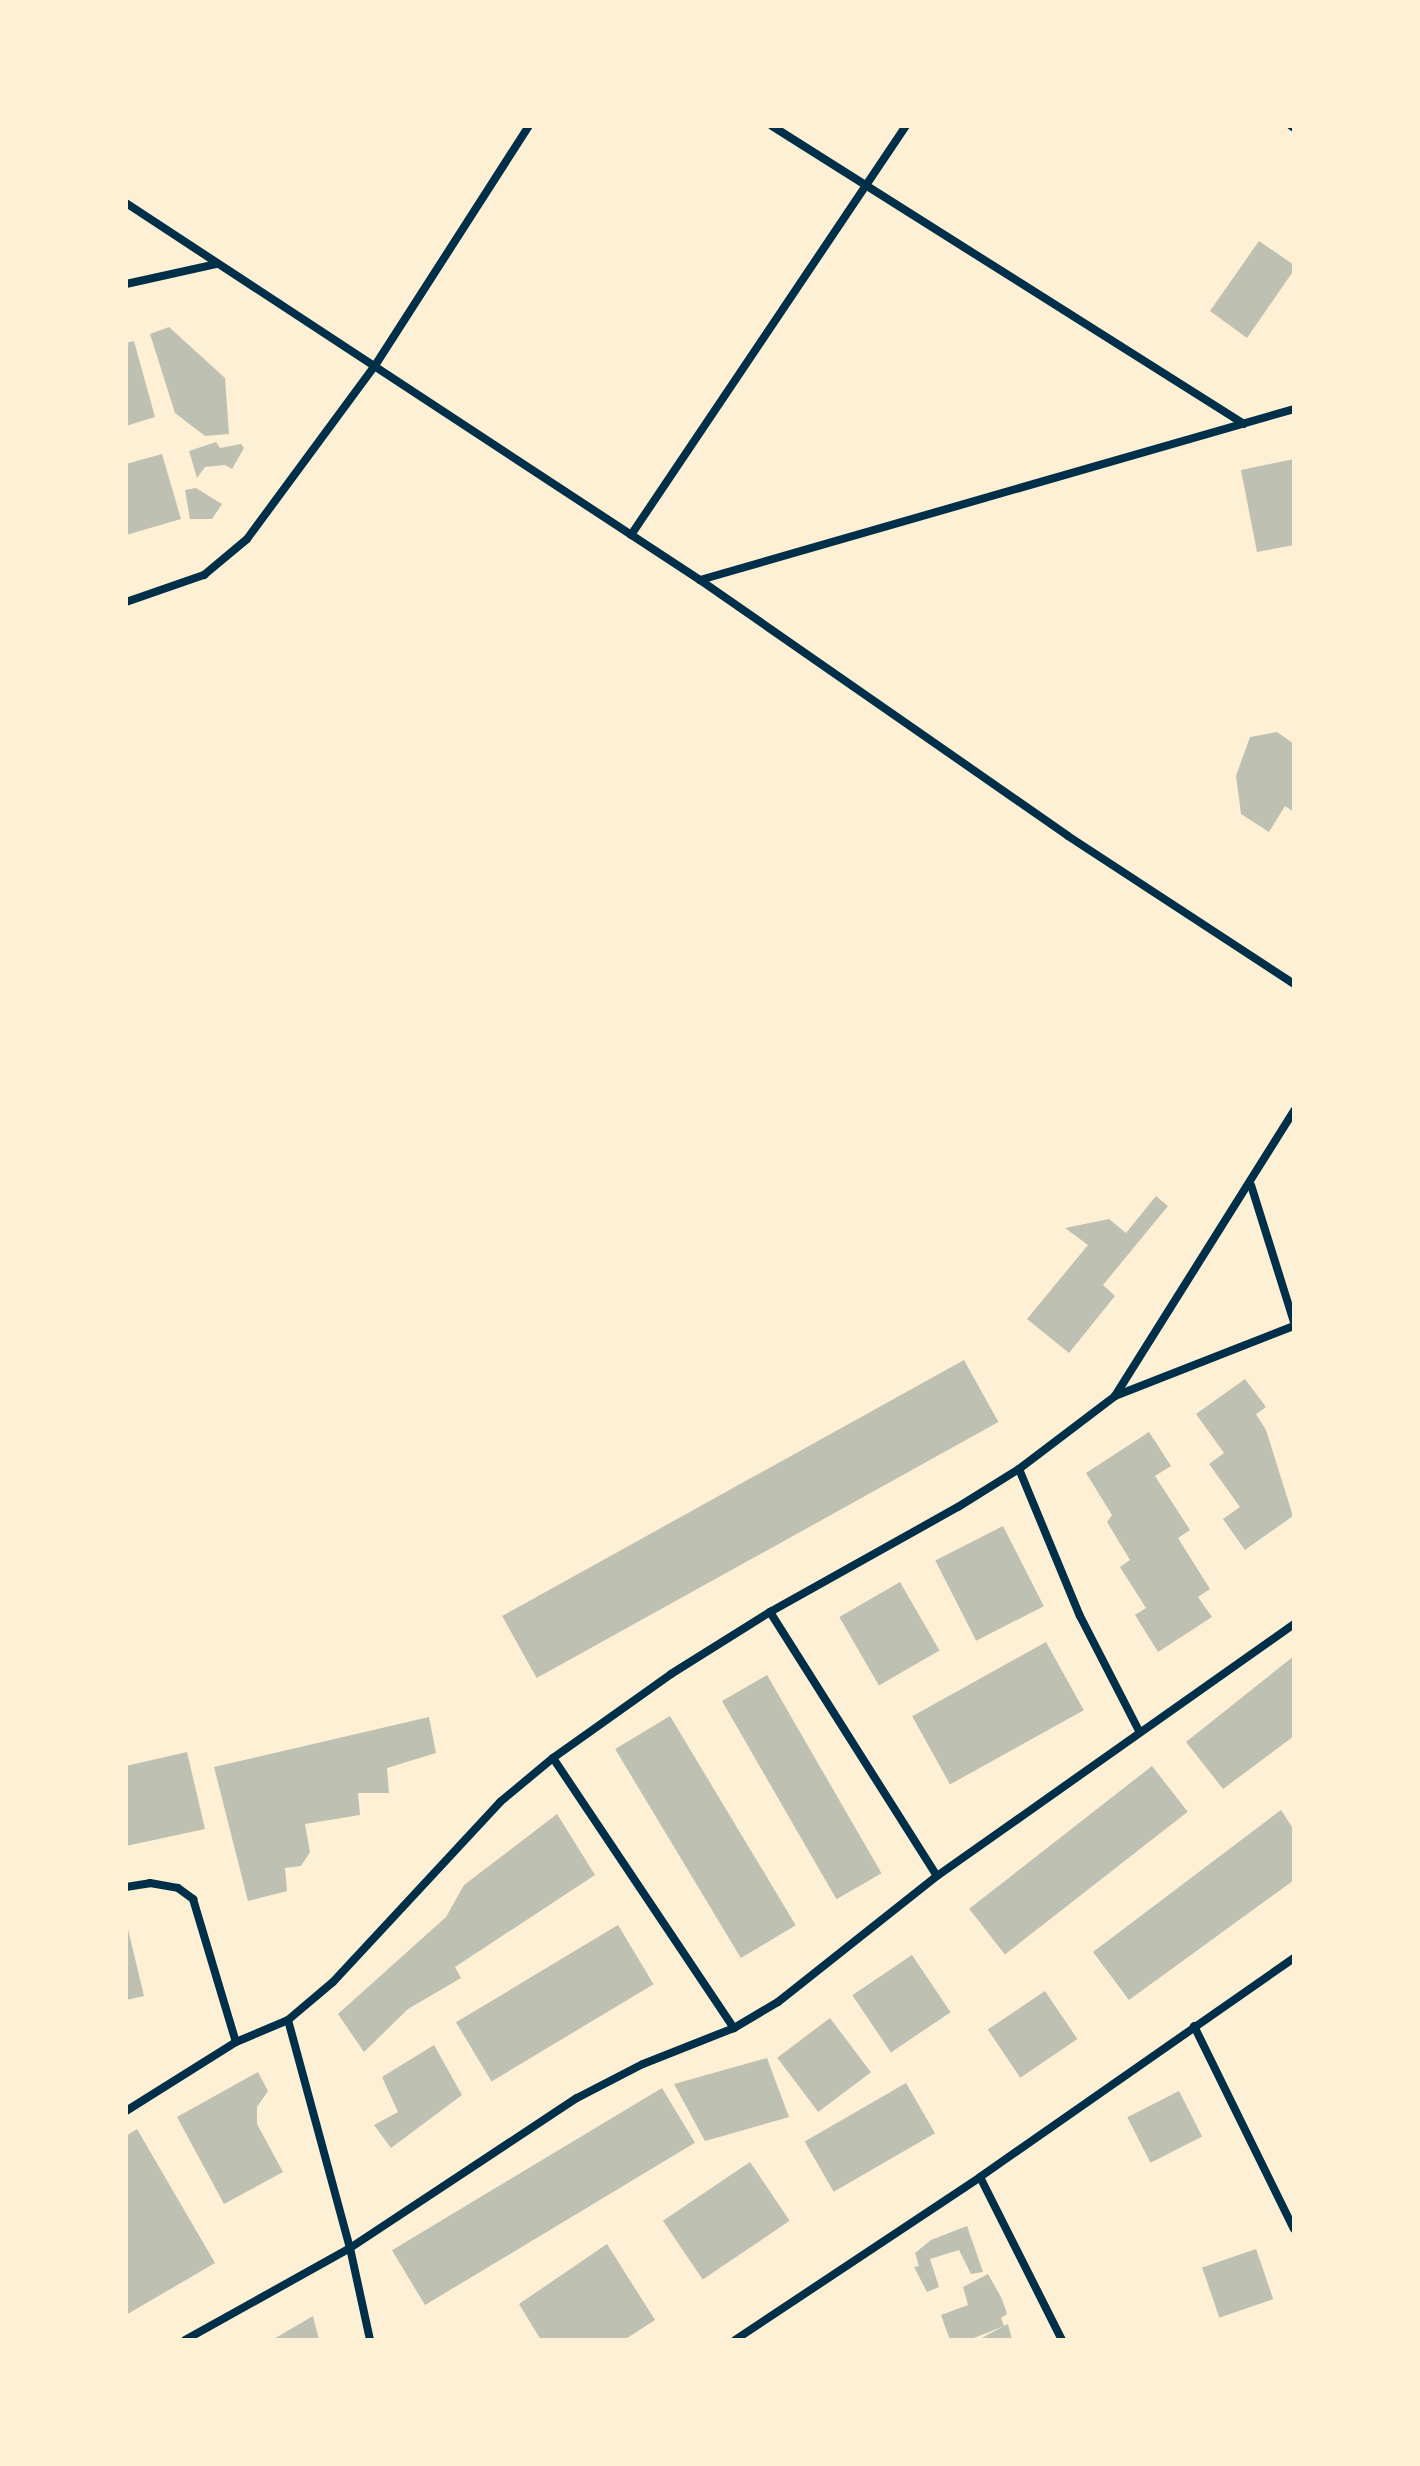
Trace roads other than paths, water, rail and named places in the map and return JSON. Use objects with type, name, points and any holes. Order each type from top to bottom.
[{"type":"street","points":[[126,602],[204,575],[247,539],[376,364],[529,126]]},
{"type":"street","points":[[772,126],[1244,424]]},
{"type":"street","points":[[631,535],[906,126]]},
{"type":"street","points":[[126,203],[216,264],[376,364],[700,580],[1068,836],[1294,984]]},
{"type":"street","points":[[126,284],[216,264]]},
{"type":"street","points":[[700,580],[1294,409]]},
{"type":"street","points":[[1115,1396],[1251,1185],[1294,1111]]},
{"type":"street","points":[[126,2111],[236,2042],[288,2020],[333,1982],[500,1802],[553,1758],[671,1674],[770,1612],[958,1507],[1019,1469],[1115,1396],[1294,1324],[1251,1185]]},
{"type":"street","points":[[1019,1469],[1080,1616],[1139,1731]]},
{"type":"street","points":[[770,1612],[937,1876]]},
{"type":"street","points":[[185,2340],[350,2248],[577,2098],[643,2064],[734,2028],[778,2002],[937,1876],[1294,1624]]},
{"type":"street","points":[[553,1758],[734,2028]]},
{"type":"street","points":[[126,1887],[150,1883],[178,1888],[193,1899],[236,2042]]},
{"type":"street","points":[[735,2340],[980,2177],[1294,1958]]},
{"type":"street","points":[[288,2020],[350,2248],[370,2340]]},
{"type":"street","points":[[1194,2026],[1294,2229]]},
{"type":"street","points":[[980,2177],[1062,2340]]}]
